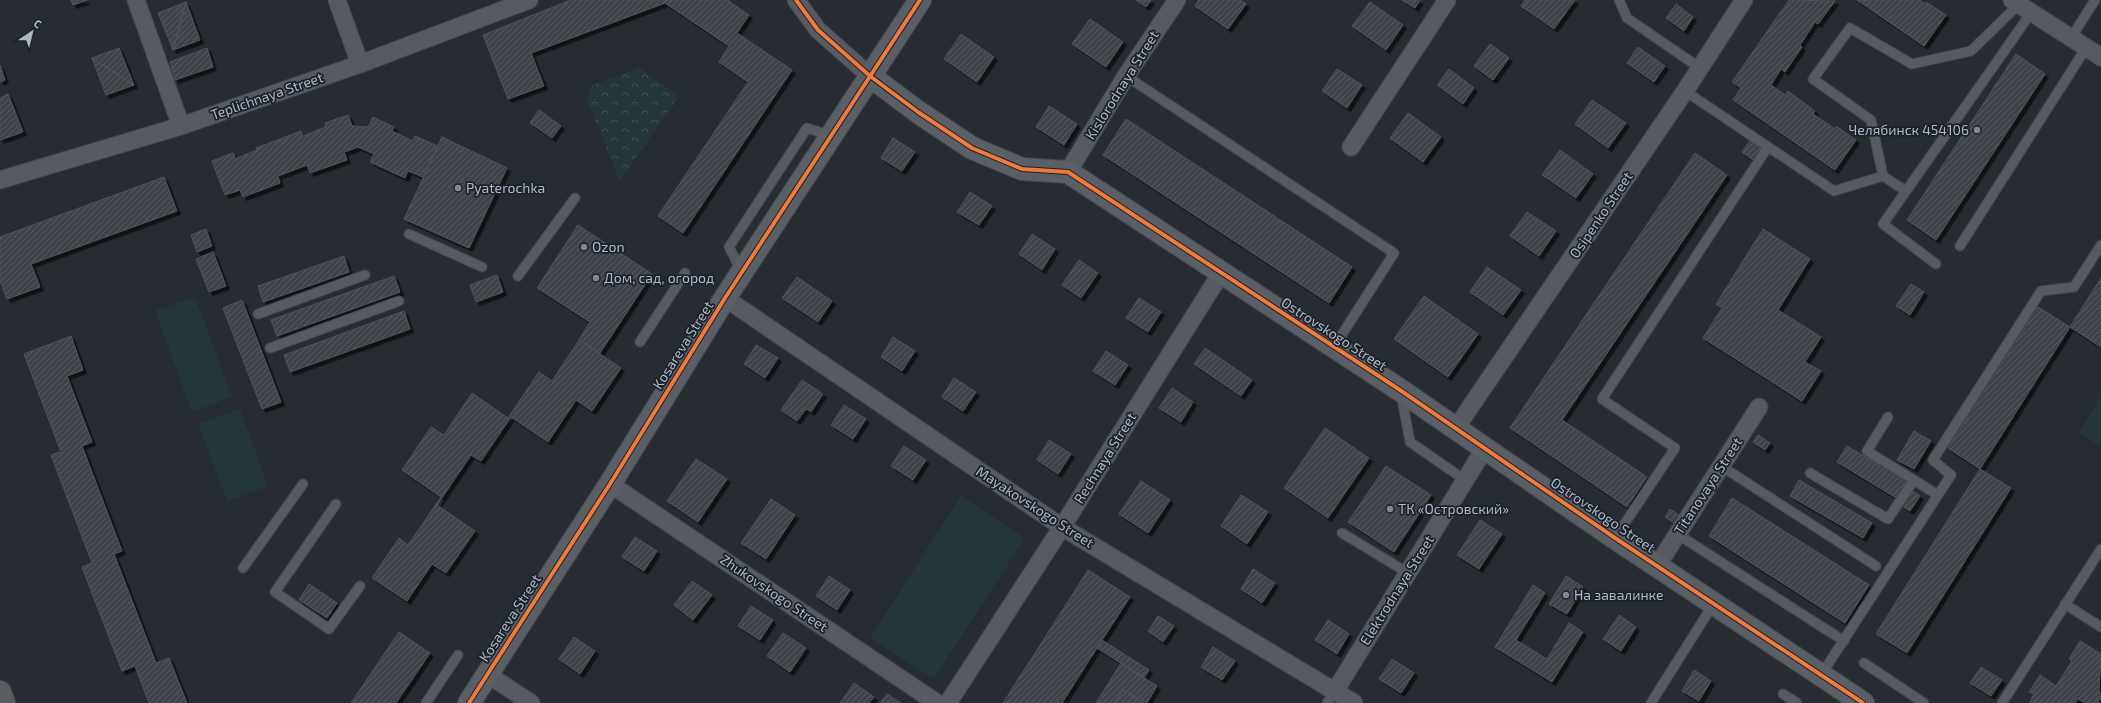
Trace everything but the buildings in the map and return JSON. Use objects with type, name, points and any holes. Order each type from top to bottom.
[{"type":"main road","points":[[0,692],[4,703]]},
{"type":"street","points":[[136,0],[181,126]]},
{"type":"street","points":[[337,0],[360,64]]},
{"type":"street","name":"Teplichnaya Street","points":[[0,180],[181,126],[360,64],[529,0]]},
{"type":"street","points":[[796,0],[818,30],[870,76],[918,112],[972,148],[1022,170],[1068,172]]},
{"type":"street","name":"Kosareva Street","points":[[469,703],[610,484],[725,298],[920,0]]},
{"type":"street","name":"Kislorodnaya Street","points":[[1068,172],[1126,76],[1177,0]]},
{"type":"street","points":[[1351,147],[1447,0]]},
{"type":"street","name":"Osipenko Street","points":[[1456,428],[1685,91],[1744,0]]},
{"type":"street","points":[[2021,5],[2101,57]]},
{"type":"street","name":"Ostrovskogo Street","points":[[1068,172],[1400,390],[1615,538],[1821,675],[1858,702]]},
{"type":"street","name":"Rechnaya Street","points":[[948,703],[1062,527],[1221,273]]},
{"type":"street","name":"Mayakovskogo Street","points":[[725,298],[1062,527],[1331,697],[1354,703]]},
{"type":"street","name":"Titanovaya Street","points":[[1657,566],[1759,408]]},
{"type":"street","name":"Elektrodnaya Street","points":[[1331,697],[1485,448]]},
{"type":"street","name":"Zhukovskogo Street","points":[[610,484],[937,703]]},
{"type":"street","points":[[487,674],[531,703]]},
{"type":"lane","points":[[1619,0],[1627,18],[1700,68]]},
{"type":"lane","points":[[2070,38],[2095,0]]},
{"type":"lane","points":[[1906,191],[1883,176],[1871,120],[1813,79],[1850,28],[1912,64],[1971,51],[2021,5]]},
{"type":"lane","points":[[1936,264],[1883,224],[1906,191],[2021,5]]},
{"type":"lane","points":[[1960,246],[2086,48]]},
{"type":"lane","points":[[1126,76],[1394,253],[1334,346]]},
{"type":"lane","points":[[1685,91],[1834,191],[1883,176]]},
{"type":"lane","points":[[1615,538],[1675,448],[1602,399],[1768,147]]},
{"type":"lane","points":[[518,276],[575,198]]},
{"type":"lane","points":[[408,234],[482,267]]},
{"type":"lane","points":[[1821,675],[1951,475],[1933,460],[2042,291],[2074,287],[2101,245]]},
{"type":"lane","points":[[640,342],[685,272]]},
{"type":"lane","points":[[258,314],[365,275]]},
{"type":"lane","points":[[270,348],[400,301]]},
{"type":"lane","points":[[1400,390],[1410,442],[1466,480]]},
{"type":"lane","points":[[1888,417],[1867,451],[1938,495]]},
{"type":"lane","points":[[1721,466],[1876,566]]},
{"type":"lane","points":[[1810,474],[1888,519],[1914,480]]},
{"type":"lane","points":[[243,568],[303,484]]},
{"type":"lane","points":[[336,504],[275,592],[330,629],[360,586]]},
{"type":"lane","points":[[1342,533],[1408,573]]},
{"type":"lane","points":[[1678,534],[1844,641]]},
{"type":"lane","points":[[2002,703],[2101,549]]},
{"type":"lane","points":[[1651,703],[1714,604]]},
{"type":"lane","points":[[2065,604],[2101,627]]},
{"type":"lane","points":[[426,703],[458,654]]},
{"type":"lane","points":[[1864,663],[1924,703]]},
{"type":"lane","points":[[1783,694],[1797,703]]},
{"type":"green space","points":[[639,68],[679,96],[620,181],[587,100],[591,86]]},
{"type":"green space","points":[[195,297],[232,397],[192,412],[155,311]]},
{"type":"green space","points":[[2101,396],[2101,446],[2079,433]]},
{"type":"green space","points":[[240,409],[268,486],[227,501],[198,424]]},
{"type":"green space","points":[[961,496],[1025,538],[934,679],[870,638]]},
{"type":"cycle path","points":[[796,0],[818,30],[870,76],[918,112],[972,148],[1022,169],[1068,172],[1400,390],[1615,538],[1863,703]]},
{"type":"cycle path","points":[[469,703],[610,484],[725,298],[920,0]]},
{"type":"place","name":"Челябинск 454106","points":[[1977,130]]},
{"type":"place","name":"Pyaterochka","points":[[458,188]]},
{"type":"place","name":"Ozon","points":[[584,247]]},
{"type":"place","name":"Дом, сад, огород","points":[[596,278]]},
{"type":"place","name":"ТК «Островский»","points":[[1390,509]]},
{"type":"place","name":"На завалинке","points":[[1566,595]]}]
